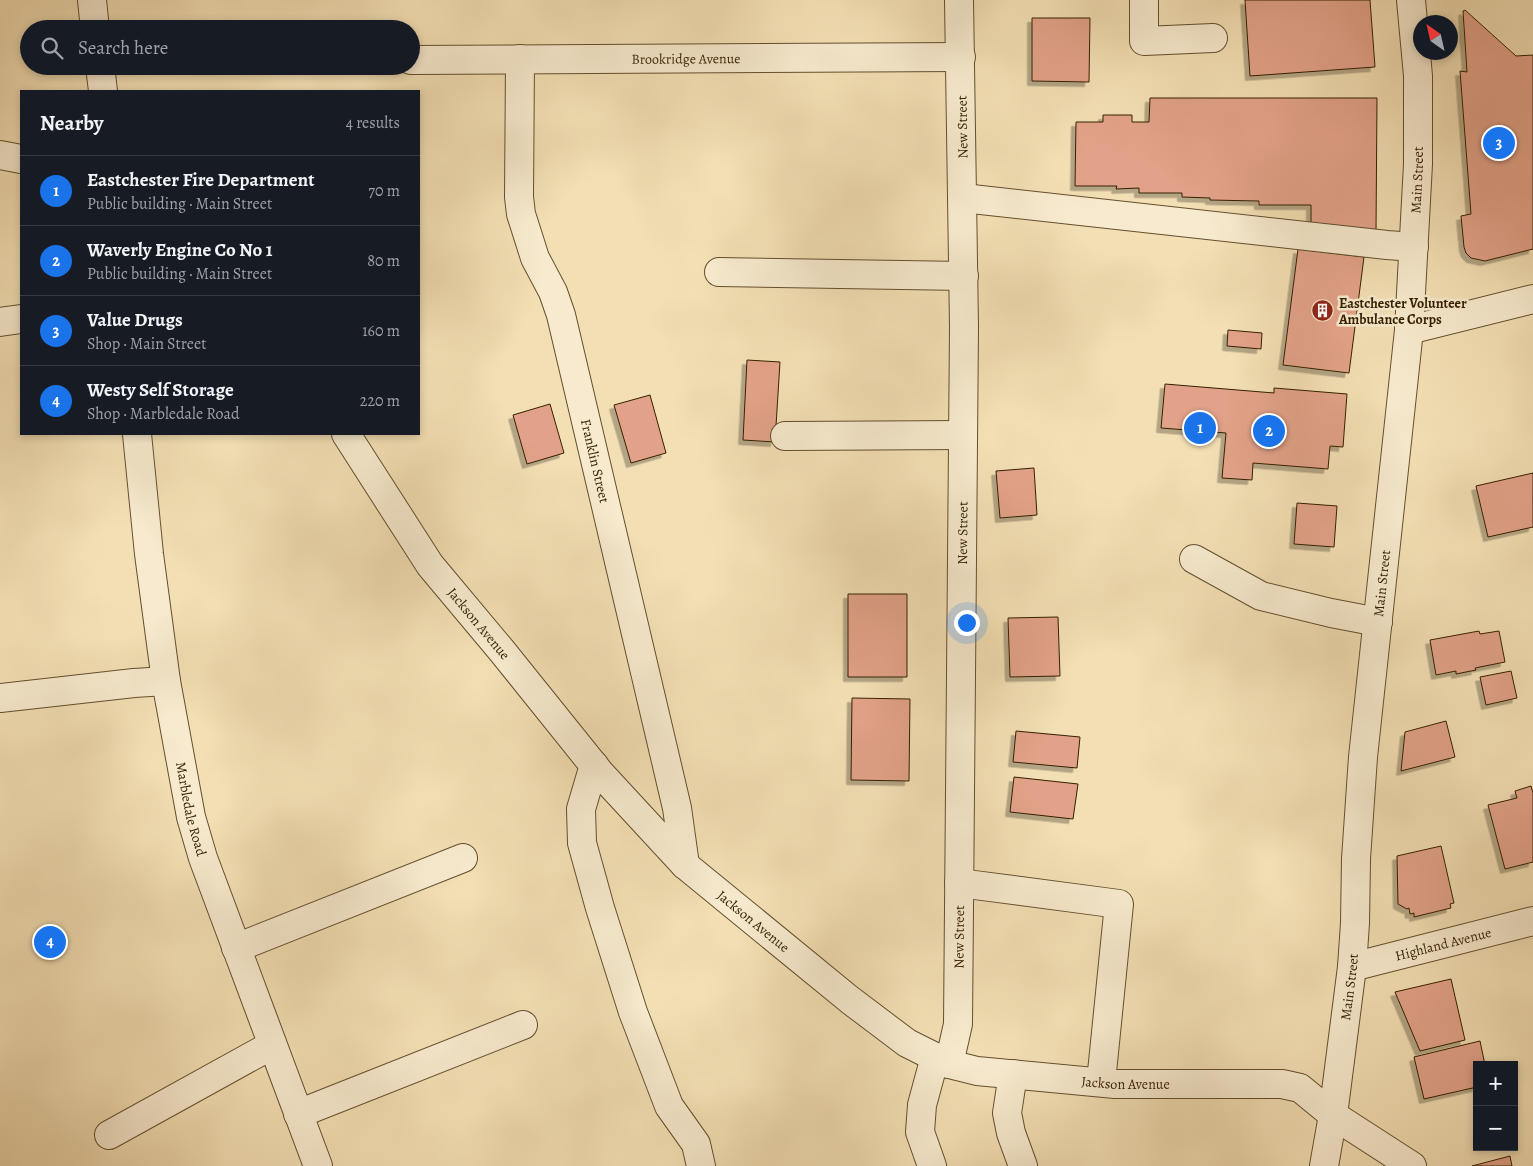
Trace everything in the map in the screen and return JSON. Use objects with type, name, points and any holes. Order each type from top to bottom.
[{"type":"street","points":[[92,0],[94,20]]},
{"type":"street","name":"New Street","points":[[932,1166],[920,1132],[922,1105],[958,1024],[964,276],[959,0]]},
{"type":"street","points":[[1144,0],[1144,41],[1213,38]]},
{"type":"street","name":"Main Street","points":[[1324,1166],[1352,966],[1356,859],[1363,757],[1409,330],[1418,164],[1418,76],[1411,0]]},
{"type":"street","name":"Brookridge Avenue","points":[[420,60],[961,57]]},
{"type":"street","name":"Franklin Street","points":[[520,59],[519,197],[521,214],[535,258],[553,292],[561,315],[677,808],[685,865]]},
{"type":"street","points":[[101,75],[103,90]]},
{"type":"street","points":[[963,198],[1414,247]]},
{"type":"street","points":[[719,272],[964,276]]},
{"type":"street","points":[[1409,330],[1533,299]]},
{"type":"street","points":[[0,322],[20,319]]},
{"type":"street","name":"Marbledale Road","points":[[137,435],[149,554],[166,681],[191,817],[203,858],[318,1166]]},
{"type":"street","name":"Jackson Avenue","points":[[347,435],[430,565],[594,765],[685,865],[850,1000],[907,1042],[942,1060],[978,1071],[1115,1084],[1282,1084],[1300,1088],[1332,1115],[1412,1166]]},
{"type":"street","points":[[785,436],[963,435]]},
{"type":"street","points":[[1194,559],[1261,596],[1378,622]]},
{"type":"street","points":[[0,698],[166,681]]},
{"type":"street","points":[[594,765],[581,810],[582,843],[600,908],[633,1012],[669,1106],[696,1144],[701,1166]]},
{"type":"street","points":[[236,948],[463,858]]},
{"type":"street","points":[[959,883],[1119,904],[1101,1082]]},
{"type":"street","name":"Highland Avenue","points":[[1352,966],[1533,921]]},
{"type":"street","points":[[298,1114],[523,1025]]},
{"type":"street","points":[[109,1135],[272,1045]]},
{"type":"street","points":[[1014,1074],[1007,1114],[1011,1134],[1022,1166]]},
{"type":"building","points":[[1245,0],[1370,0],[1375,67],[1250,76]]},
{"type":"building","points":[[1465,10],[1516,56],[1533,55],[1533,249],[1485,261],[1471,258],[1466,253],[1461,216],[1471,214],[1460,71],[1467,72],[1463,11]]},
{"type":"building","points":[[1032,18],[1090,18],[1089,82],[1032,81]]},
{"type":"building","points":[[1150,98],[1377,98],[1376,232],[1311,224],[1311,205],[1259,205],[1259,201],[1210,200],[1210,198],[1182,197],[1182,193],[1139,193],[1139,188],[1116,189],[1117,186],[1075,186],[1076,122],[1103,122],[1103,115],[1132,115],[1132,122],[1149,122]]},
{"type":"building","name":"Eastchester Volunteer Ambulance Corps","points":[[1298,249],[1364,257],[1349,373],[1283,365]]},
{"type":"building","points":[[1228,330],[1262,333],[1261,349],[1227,346]]},
{"type":"building","points":[[747,360],[780,362],[775,442],[743,440]]},
{"type":"building","points":[[1165,384],[1274,393],[1274,388],[1347,394],[1343,447],[1330,446],[1328,469],[1253,463],[1252,480],[1222,478],[1226,433],[1161,428]]},
{"type":"building","points":[[650,395],[666,453],[631,463],[614,405]]},
{"type":"building","points":[[550,404],[564,453],[527,464],[513,415]]},
{"type":"building","points":[[1034,468],[1037,515],[1000,518],[996,471]]},
{"type":"building","points":[[1533,473],[1533,527],[1488,537],[1476,486]]},
{"type":"building","points":[[1297,503],[1337,506],[1334,547],[1294,544]]},
{"type":"building","points":[[848,594],[907,594],[907,677],[848,677]]},
{"type":"building","points":[[1058,617],[1060,676],[1010,677],[1008,618]]},
{"type":"building","points":[[1479,631],[1480,634],[1499,631],[1505,662],[1456,674],[1456,671],[1436,675],[1430,640]]},
{"type":"building","points":[[1511,671],[1517,698],[1486,705],[1480,677]]},
{"type":"building","points":[[852,698],[910,699],[909,781],[851,780]]},
{"type":"building","points":[[1446,721],[1455,757],[1401,771],[1405,732]]},
{"type":"building","points":[[1016,731],[1080,737],[1077,768],[1013,762]]},
{"type":"building","points":[[1014,777],[1078,784],[1073,819],[1010,812]]},
{"type":"building","points":[[1531,786],[1533,793],[1533,862],[1505,869],[1488,805],[1517,798],[1515,791]]},
{"type":"building","points":[[1441,846],[1454,903],[1450,904],[1451,908],[1414,917],[1414,913],[1410,914],[1409,908],[1407,909],[1398,904],[1397,856]]},
{"type":"building","points":[[1451,979],[1465,1040],[1420,1051],[1395,992]]},
{"type":"building","points":[[1480,1041],[1484,1061],[1473,1061],[1473,1088],[1424,1099],[1414,1057]]},
{"type":"building","points":[[1510,1156],[1512,1166],[1472,1166]]},
{"type":"place","name":"Value Drugs","points":[[1499,143]]},
{"type":"place","name":"Eastchester Volunteer Ambulance Corps","points":[[1323,311]]},
{"type":"place","name":"Eastchester Fire Department","points":[[1200,428]]},
{"type":"place","name":"Waverly Engine Co No 1","points":[[1269,431]]},
{"type":"place","name":"Westy Self Storage","points":[[50,942]]}]
